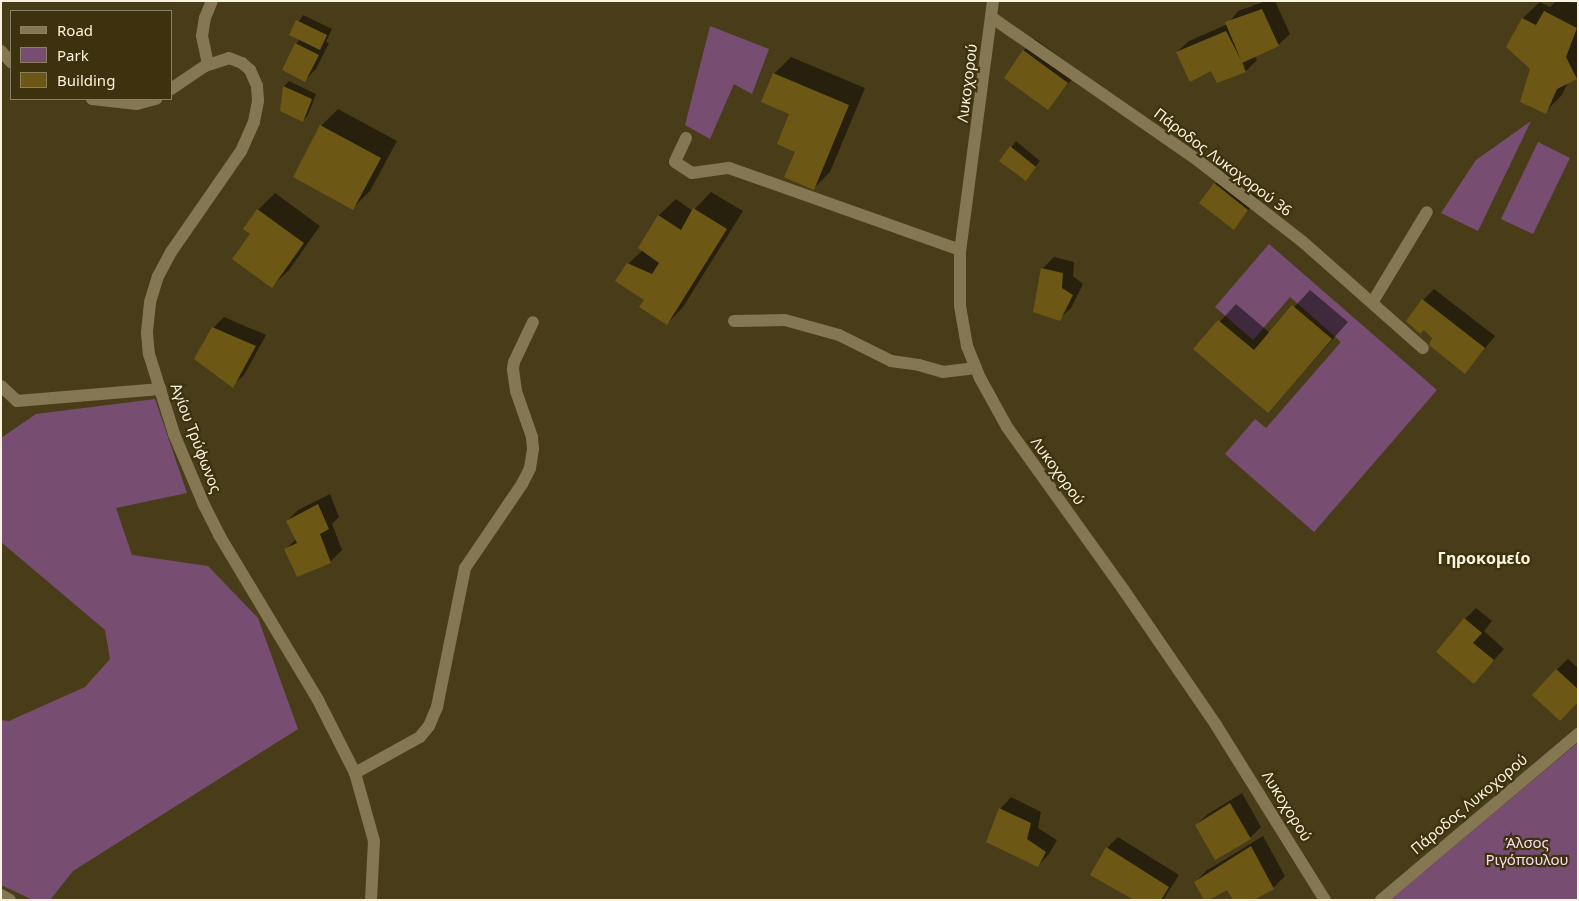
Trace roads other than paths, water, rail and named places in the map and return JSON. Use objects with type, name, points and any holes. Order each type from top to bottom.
[{"type":"street","points":[[208,64],[202,36],[212,1]]},
{"type":"street","name":"Λυκοχορού","points":[[993,1],[960,250],[962,327],[976,368],[1007,427],[1124,589],[1216,725],[1325,900]]},
{"type":"street","name":"Πάροδος Λυκοχορού 36","points":[[991,17],[1196,159],[1303,242],[1423,348]]},
{"type":"street","points":[[1,51],[10,61]]},
{"type":"street","name":"Αγίου Τρύφωνος","points":[[172,88],[208,64],[229,58],[246,66],[252,75],[258,91],[256,113],[250,132],[235,161],[171,252],[158,276],[150,303],[147,333],[149,354],[174,434],[204,506],[228,551],[318,700],[355,774],[374,841],[371,900]]},
{"type":"street","points":[[101,100],[137,104],[152,100]]},
{"type":"street","points":[[686,138],[675,162],[692,173],[729,168],[960,250]]},
{"type":"street","points":[[1372,302],[1427,212]]},
{"type":"street","points":[[734,321],[785,320],[838,335],[891,361],[919,365],[943,372],[976,368]]},
{"type":"street","points":[[355,774],[420,737],[429,726],[437,707],[465,568],[522,484],[530,468],[532,437],[516,391],[513,370],[533,322]]},
{"type":"street","points":[[1,386],[17,401],[160,390]]},
{"type":"street","name":"Πάροδος Λυκοχορού","points":[[1381,900],[1578,734]]},
{"type":"street","points":[[1,895],[10,900]]},
{"type":"district","name":"Γηροκομείο","points":[[1484,558]]},
{"type":"park label","name":"Άλσος Ριγόπουλου","points":[[1527,850]]}]
